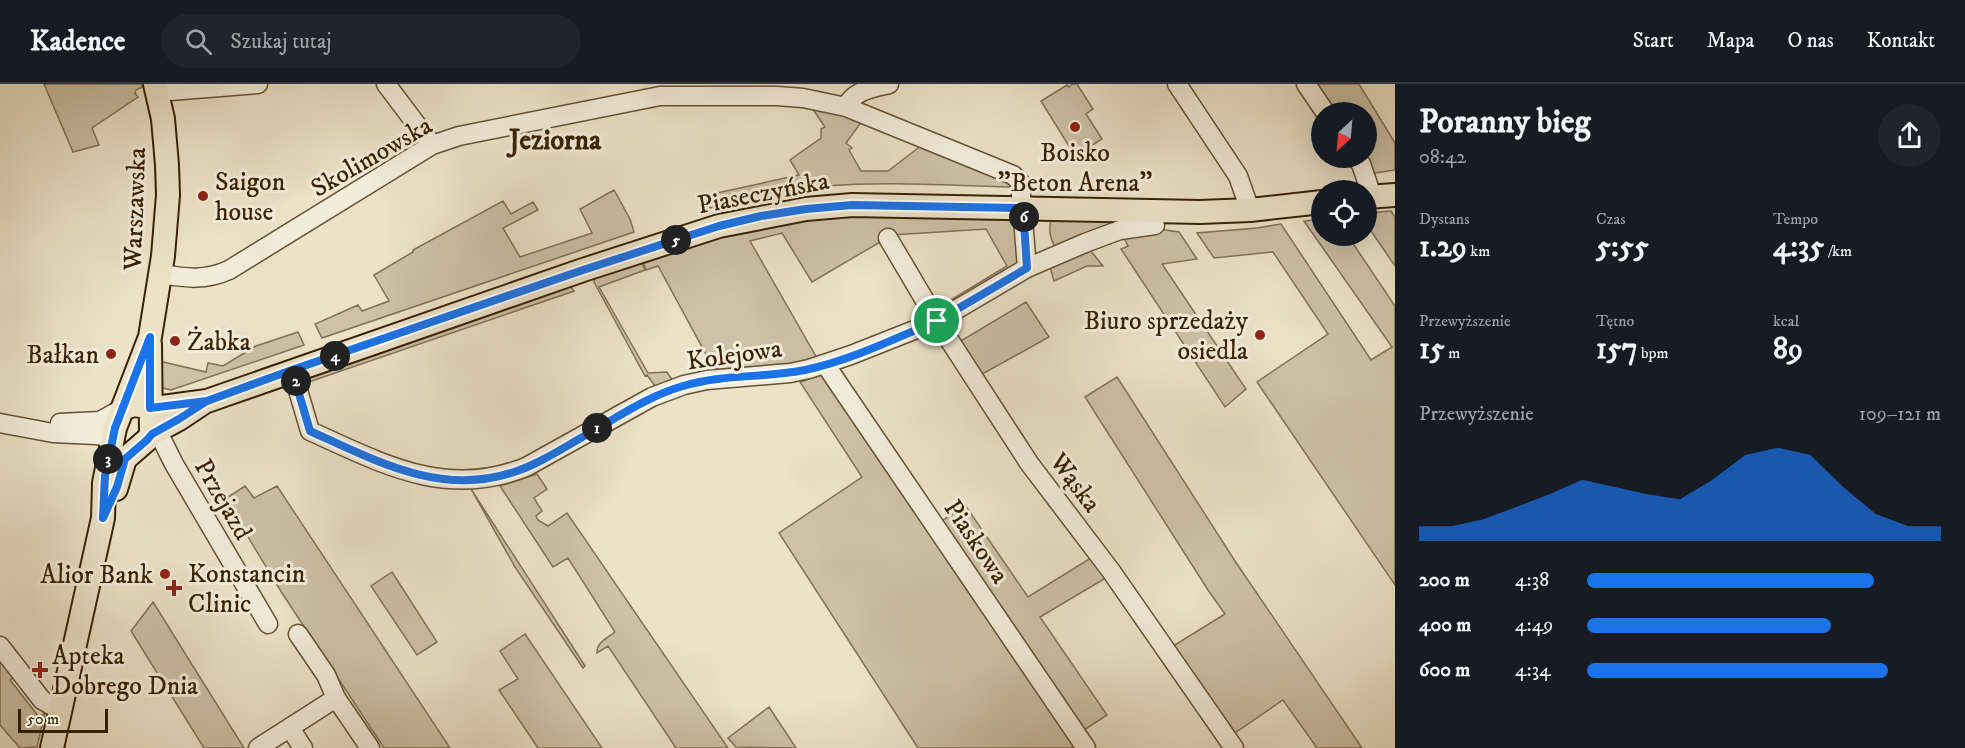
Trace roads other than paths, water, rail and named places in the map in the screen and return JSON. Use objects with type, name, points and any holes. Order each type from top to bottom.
[{"type":"main road","name":"Warszawska","points":[[151,435],[150,337],[165,239],[168,181],[166,142],[156,88]]},
{"type":"main road","points":[[1377,196],[1395,195]]},
{"type":"main road","name":"Piaseczyńska","points":[[151,435],[207,401],[292,370],[594,267],[719,226],[761,216],[852,205],[1200,212],[1250,210],[1311,203]]},
{"type":"main road","name":"Warszawska","points":[[113,438],[150,337]]},
{"type":"main road","name":"Piaseczyńska","points":[[122,409],[137,405],[150,408],[207,401]]},
{"type":"main road","points":[[52,748],[103,518],[104,483],[113,438],[151,435]]},
{"type":"main road","points":[[103,518],[117,487],[125,459],[151,435]]},
{"type":"street","points":[[156,88],[258,84]]},
{"type":"street","points":[[386,84],[432,145]]},
{"type":"street","points":[[846,107],[855,95],[889,84]]},
{"type":"street","points":[[1177,84],[1238,176],[1250,210]]},
{"type":"street","points":[[1306,84],[1318,102]]},
{"type":"street","name":"Skolimowska","points":[[160,274],[195,279],[218,275],[229,270],[432,145],[482,131],[660,96],[786,97],[822,101],[846,107],[1014,175],[1020,182],[1027,268]]},
{"type":"street","name":"Kolejowa","points":[[292,370],[310,431],[393,468],[425,477],[464,481],[493,478],[526,468],[652,397],[684,385],[707,380],[790,373],[825,364],[937,321],[1027,268],[1104,236],[1155,225]]},
{"type":"street","name":"Wąska","points":[[888,238],[937,321],[1029,463],[1112,571],[1234,748]]},
{"type":"street","name":"Piaskowa","points":[[825,364],[1086,748]]},
{"type":"street","points":[[25,426],[100,421],[122,409]]},
{"type":"street","points":[[0,423],[60,434],[113,438]]},
{"type":"street","name":"Przejazd","points":[[151,435],[171,458],[268,624]]},
{"type":"street","points":[[298,634],[326,675],[336,698],[370,748]]},
{"type":"street","points":[[0,646],[42,700],[61,711]]},
{"type":"street","points":[[258,748],[336,698]]},
{"type":"street","points":[[290,728],[303,748]]},
{"type":"place","name":"Boisko \"Beton Arena\"","points":[[1075,127]]},
{"type":"place","name":"Saigon house","points":[[203,196]]},
{"type":"place","name":"Biuro sprzedaży osiedla","points":[[1260,335]]},
{"type":"place","name":"Żabka","points":[[175,341]]},
{"type":"place","name":"Bałkan","points":[[111,354]]},
{"type":"place","name":"Alior Bank","points":[[165,574]]},
{"type":"place","name":"Konstancin Clinic","points":[[174,588]]},
{"type":"place","name":"Apteka Dobrego Dnia","points":[[40,670]]},
{"type":"district","name":"Jeziorna","points":[[555,139]]}]
